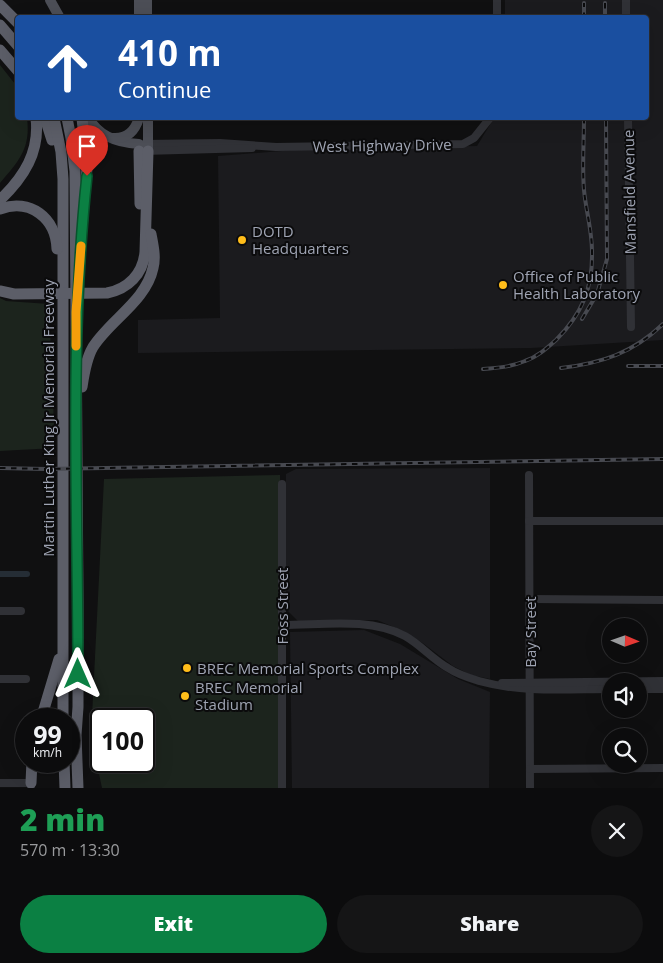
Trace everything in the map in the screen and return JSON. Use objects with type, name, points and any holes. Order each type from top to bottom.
[{"type":"highway","points":[[0,5],[15,20]]},
{"type":"highway","points":[[0,25],[15,42]]},
{"type":"highway","points":[[0,50],[15,68]]},
{"type":"highway","points":[[0,200],[22,176],[31,160],[36,140],[36,120]]},
{"type":"highway","points":[[46,120],[63,179]]},
{"type":"highway","name":"Martin Luther King Jr Memorial Freeway","points":[[54,120],[61,152],[63,179],[63,708]]},
{"type":"highway","name":"Martin Luther King Jr Memorial Freeway","points":[[67,120],[75,171],[78,707],[76,735],[78,788]]},
{"type":"highway","points":[[76,312],[87,168],[82,120]]},
{"type":"highway","points":[[76,421],[84,372],[90,352],[143,290],[152,273],[154,255],[147,209],[143,147]]},
{"type":"highway","points":[[0,287],[14,290],[94,291],[122,284],[131,276],[138,262],[140,250],[143,147]]},
{"type":"highway","points":[[0,208],[13,206],[28,207],[44,217],[53,230],[57,246],[57,284],[63,343]]},
{"type":"highway","points":[[94,291],[107,293],[121,289],[139,272],[146,252],[147,209]]},
{"type":"highway","points":[[0,291],[14,294],[42,291]]},
{"type":"highway","points":[[44,708],[63,635]]},
{"type":"highway","points":[[78,707],[83,733],[86,788]]},
{"type":"highway","points":[[64,773],[65,788]]},
{"type":"main road","points":[[50,0],[58,15]]},
{"type":"main road","points":[[139,0],[139,15]]},
{"type":"main road","points":[[147,0],[148,15]]},
{"type":"main road","points":[[90,120],[98,130],[110,138],[143,147]]},
{"type":"main road","points":[[110,138],[127,136],[138,120]]},
{"type":"main road","points":[[139,120],[143,147]]},
{"type":"main road","points":[[143,147],[148,120]]},
{"type":"street","points":[[497,0],[497,15]]},
{"type":"street","points":[[626,0],[626,15]]},
{"type":"street","name":"West Highway Drive","points":[[143,147],[249,149],[264,146],[463,144],[474,138],[488,120]]},
{"type":"street","name":"Mansfield Avenue","points":[[628,120],[631,327]]},
{"type":"street","name":"Bay Street","points":[[529,476],[530,788]]},
{"type":"street","name":"Foss Street","points":[[282,484],[282,788]]},
{"type":"street","points":[[529,521],[663,521]]},
{"type":"street","points":[[530,599],[663,600]]},
{"type":"street","points":[[0,611],[21,611]]},
{"type":"street","points":[[282,625],[357,624],[379,626],[410,639],[452,671],[472,679],[492,684],[602,689]]},
{"type":"street","points":[[0,679],[26,680]]},
{"type":"street","points":[[647,681],[663,681]]},
{"type":"street","points":[[530,685],[602,682]]},
{"type":"street","points":[[647,689],[663,689]]},
{"type":"street","points":[[530,768],[663,768]]},
{"type":"street","points":[[0,783],[31,785]]},
{"type":"shaded area","points":[[505,0],[663,0],[663,340],[531,348],[138,353],[138,320],[220,318],[218,156],[294,150],[477,146],[493,120],[649,120],[649,15],[505,15]]},
{"type":"shaded area","points":[[0,65],[15,84],[15,120],[27,120],[28,129],[22,154],[0,183]]},
{"type":"shaded area","points":[[0,298],[6,301],[49,304],[55,448],[0,451]]},
{"type":"shaded area","points":[[490,468],[490,679],[471,675],[453,666],[403,631],[377,620],[298,621],[288,611],[286,608],[286,474],[296,469]]},
{"type":"shaded area","name":"BREC Memorial Sports Complex","points":[[280,475],[280,788],[102,788],[99,773],[155,773],[155,708],[92,708],[104,479]]},
{"type":"shaded area","points":[[364,630],[400,644],[458,679],[490,692],[489,788],[292,788],[290,632]]},
{"type":"waterway","points":[[0,574],[27,574]]},
{"type":"railway","points":[[584,3],[584,15]]},
{"type":"railway","points":[[605,3],[605,15]]},
{"type":"railway","points":[[483,369],[514,365],[541,352],[565,330],[584,300],[590,277],[592,251],[583,181],[584,120]]},
{"type":"railway","points":[[582,319],[597,294],[607,259],[606,120]]},
{"type":"railway","points":[[561,368],[603,360],[616,355],[640,342],[663,324]]},
{"type":"railway","points":[[628,366],[663,366]]},
{"type":"railway","points":[[0,468],[45,469],[663,459]]},
{"type":"slow traffic","points":[[76,346],[76,312],[81,246]]},
{"type":"place","name":"DOTD Headquarters","points":[[242,240]]},
{"type":"place","name":"Office of Public Health Laboratory","points":[[503,285]]},
{"type":"place","name":"BREC Memorial Sports Complex","points":[[187,668]]},
{"type":"place","name":"BREC Memorial Stadium","points":[[185,696]]},
{"type":"route","points":[[78,674],[76,312],[87,176]]}]
